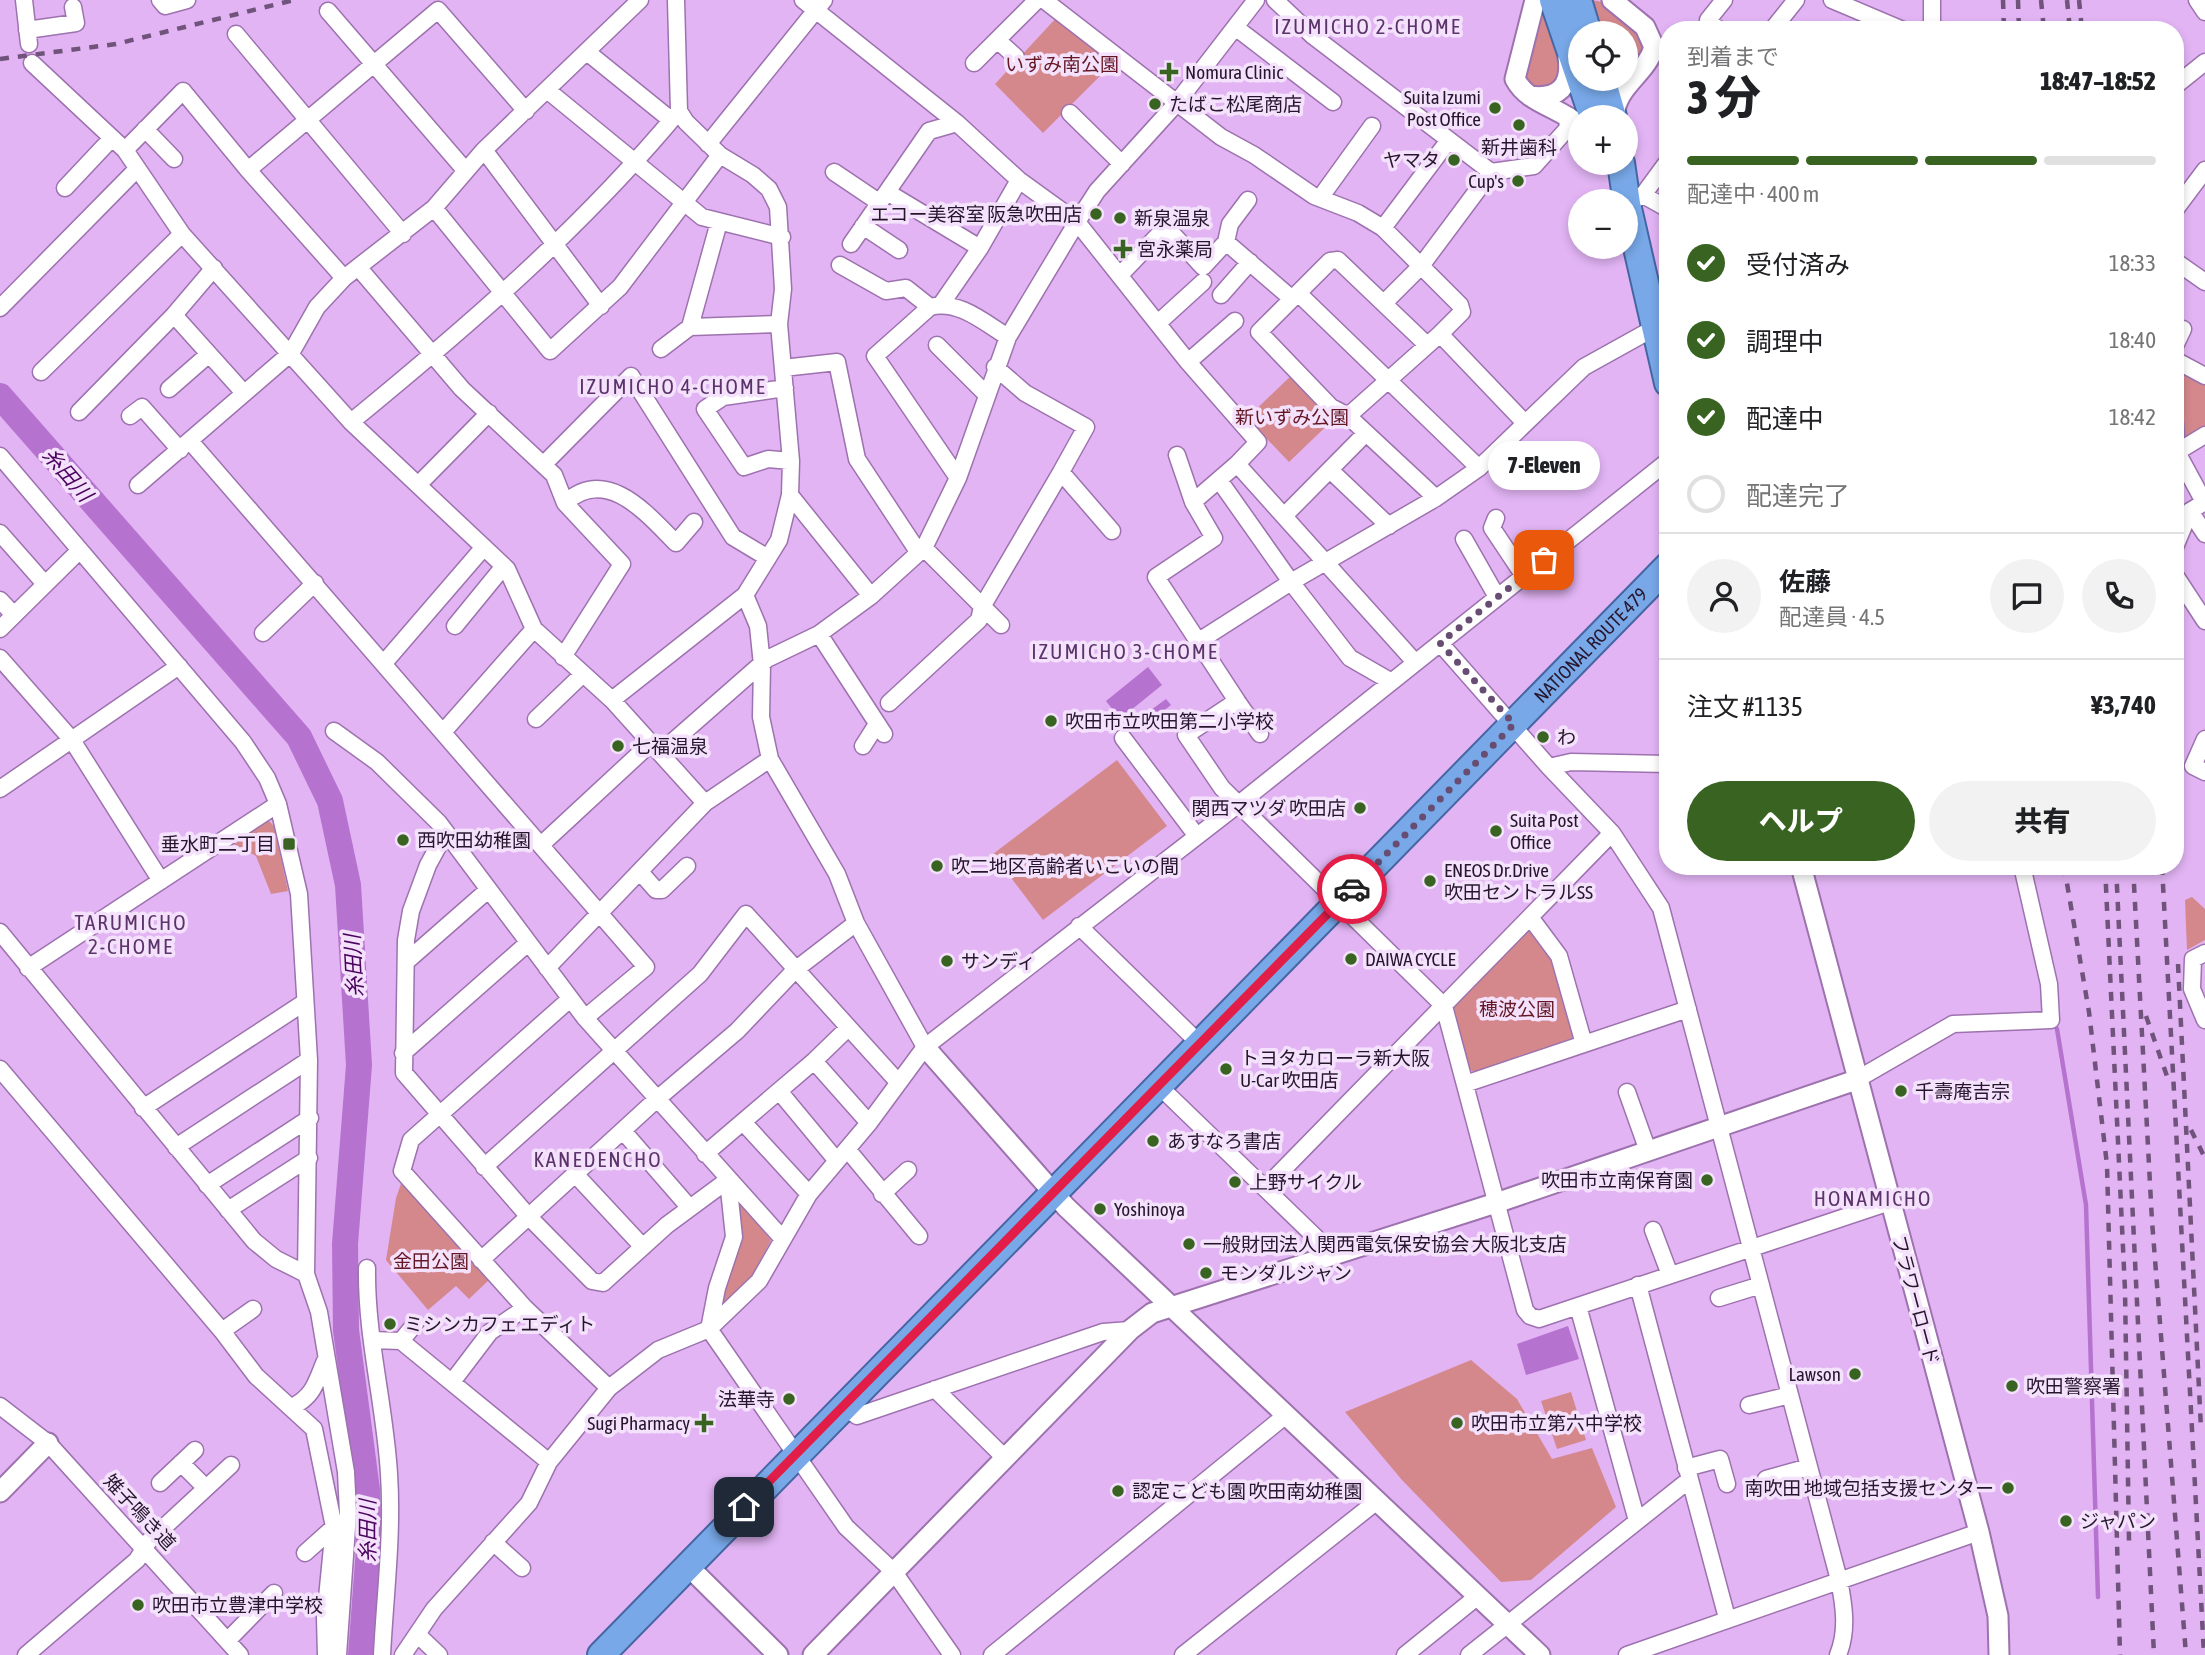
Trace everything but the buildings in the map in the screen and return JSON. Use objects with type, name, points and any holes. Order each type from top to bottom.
[{"type":"highway","points":[[1553,0],[1568,22]]},
{"type":"highway","points":[[1568,0],[1574,21]]},
{"type":"highway","points":[[1578,0],[1578,21]]},
{"type":"highway","points":[[1638,240],[1659,337]]},
{"type":"highway","name":"NATIONAL ROUTE 479","points":[[601,1655],[1659,575]]},
{"type":"street","points":[[24,0],[28,37],[76,23],[73,7]]},
{"type":"street","points":[[160,0],[165,6],[187,0]]},
{"type":"street","points":[[138,485],[291,352],[317,307],[344,278],[434,208],[484,150],[640,0]]},
{"type":"street","points":[[351,422],[502,295],[556,244],[635,164],[675,115],[676,0]]},
{"type":"street","points":[[974,63],[1037,0]]},
{"type":"street","points":[[1044,0],[1175,104],[1314,201],[1358,213],[1383,228],[1460,305],[1462,312],[1348,416]]},
{"type":"street","points":[[542,844],[767,659],[819,634],[871,596],[924,548],[958,478],[995,367],[1008,337],[1077,222],[1097,191],[1175,104],[1256,0]]},
{"type":"street","points":[[1275,0],[1313,36],[1491,172],[1534,166],[1568,128]]},
{"type":"street","points":[[1535,0],[1516,66],[1515,79],[1526,95],[1568,114]]},
{"type":"street","points":[[1612,0],[1635,21]]},
{"type":"street","points":[[1709,21],[1724,0]]},
{"type":"street","points":[[1832,0],[1882,21]]},
{"type":"street","points":[[1932,0],[1932,21]]},
{"type":"street","points":[[2197,0],[2205,12]]},
{"type":"street","points":[[1777,21],[1788,2]]},
{"type":"street","points":[[434,208],[550,351],[620,287],[683,202],[714,149],[814,3],[957,123],[1019,180],[1077,222],[1121,274],[1188,362],[1258,442],[1193,502]]},
{"type":"street","points":[[248,170],[438,10],[526,111]]},
{"type":"street","points":[[328,11],[465,170]]},
{"type":"street","points":[[1638,23],[1650,34],[1654,47],[1638,66]]},
{"type":"street","points":[[1235,27],[1333,102]]},
{"type":"street","points":[[236,34],[403,234]]},
{"type":"street","points":[[997,40],[1016,57]]},
{"type":"street","points":[[587,52],[675,115],[714,149],[753,175],[769,189],[778,207],[782,237],[783,289],[779,324],[791,461],[790,495],[779,540],[745,595],[612,700]]},
{"type":"street","points":[[2184,79],[2205,62]]},
{"type":"street","points":[[32,63],[125,150],[182,234],[291,352],[351,422],[504,566],[534,629],[612,700],[705,803]]},
{"type":"street","points":[[1526,95],[1544,98],[1560,92],[1568,81]]},
{"type":"street","points":[[547,90],[702,217],[782,237]]},
{"type":"street","points":[[125,150],[183,91],[248,170],[344,278]]},
{"type":"street","points":[[1070,113],[1122,164]]},
{"type":"street","points":[[851,244],[929,131],[957,123]]},
{"type":"street","points":[[1314,201],[1372,125]]},
{"type":"street","points":[[145,129],[174,159]]},
{"type":"street","points":[[65,188],[112,138]]},
{"type":"street","points":[[1383,228],[1449,140]]},
{"type":"street","points":[[484,150],[601,306]]},
{"type":"street","points":[[0,308],[136,169]]},
{"type":"street","points":[[2184,198],[2205,170]]},
{"type":"street","points":[[834,172],[979,248]]},
{"type":"street","points":[[1385,302],[1421,266],[1491,172]]},
{"type":"street","points":[[1638,194],[1659,174]]},
{"type":"street","points":[[958,478],[875,356],[936,305],[979,248],[1019,180]]},
{"type":"street","points":[[1121,274],[1166,227],[1203,267],[1227,242],[1230,224],[1248,200]]},
{"type":"street","points":[[1638,203],[1659,207]]},
{"type":"street","points":[[690,327],[719,222]]},
{"type":"street","points":[[863,226],[899,250]]},
{"type":"street","points":[[41,372],[182,234]]},
{"type":"street","points":[[1227,242],[1295,296],[1387,378],[1479,468]]},
{"type":"street","points":[[1436,498],[1348,416],[1331,407],[1259,332],[1330,261],[1338,260],[1385,302],[1433,339],[1525,423]]},
{"type":"street","points":[[1221,295],[1250,262]]},
{"type":"street","points":[[840,265],[886,291],[906,288],[936,305],[957,307],[1008,337]]},
{"type":"street","points":[[2184,266],[2203,277]]},
{"type":"street","points":[[358,267],[432,355],[554,475],[565,503],[622,564],[562,657]]},
{"type":"street","points":[[79,412],[174,315],[214,268]]},
{"type":"street","points":[[1158,323],[1203,282]]},
{"type":"street","points":[[174,315],[244,393]]},
{"type":"street","points":[[1188,362],[1235,321]]},
{"type":"street","points":[[661,349],[690,327],[779,324]]},
{"type":"street","points":[[1199,641],[1324,562],[1436,498],[1479,468],[1584,367],[1656,327]]},
{"type":"street","points":[[937,345],[986,394]]},
{"type":"street","points":[[169,389],[209,354]]},
{"type":"street","points":[[783,368],[837,362],[857,459],[915,547],[924,548],[1001,625]]},
{"type":"street","points":[[2184,365],[2205,376]]},
{"type":"street","points":[[889,703],[979,620],[982,607],[1086,427],[1025,393],[995,367]]},
{"type":"street","points":[[544,464],[631,376],[733,537],[768,558]]},
{"type":"street","points":[[785,388],[723,397],[705,409],[744,467],[768,459],[791,461]]},
{"type":"street","points":[[130,416],[142,407],[185,446],[315,583],[646,967],[585,1018]]},
{"type":"street","points":[[419,484],[489,413]]},
{"type":"street","points":[[1284,516],[1366,433]]},
{"type":"street","points":[[2184,448],[2205,435]]},
{"type":"street","points":[[0,456],[243,741],[267,778],[278,804],[299,894],[309,1060],[306,1274],[319,1312],[346,1472],[348,1513],[338,1655]]},
{"type":"street","points":[[1177,456],[1193,502],[1214,538],[1156,577],[1260,734]]},
{"type":"street","points":[[1237,464],[1414,661]]},
{"type":"street","points":[[403,1655],[434,1609],[529,1503],[549,1462],[609,1388],[658,1350],[709,1329],[759,1281],[809,1194],[869,1123],[925,1047],[1240,803],[1414,661],[1659,468]]},
{"type":"street","points":[[2184,468],[2200,505],[2205,534]]},
{"type":"street","points":[[1330,470],[1389,526]]},
{"type":"street","points":[[1061,472],[1112,531]]},
{"type":"street","points":[[1219,480],[1291,582],[1350,658],[1390,681]]},
{"type":"street","points":[[565,503],[577,492],[594,489],[633,499],[676,543],[694,522]]},
{"type":"street","points":[[790,495],[871,596]]},
{"type":"street","points":[[2184,532],[2200,505]]},
{"type":"street","points":[[1496,519],[1492,528],[1524,576]]},
{"type":"street","points":[[0,533],[45,584]]},
{"type":"street","points":[[1464,539],[1497,597]]},
{"type":"street","points":[[384,663],[484,547]]},
{"type":"street","points":[[0,629],[80,550]]},
{"type":"street","points":[[455,626],[504,566]]},
{"type":"street","points":[[263,633],[315,583]]},
{"type":"street","points":[[2184,589],[2205,621]]},
{"type":"street","points":[[745,595],[758,626],[762,665],[761,717],[770,759],[837,874],[856,923],[925,1047],[1053,1193],[1540,1655]]},
{"type":"street","points":[[0,600],[14,615]]},
{"type":"street","points":[[444,731],[534,629]]},
{"type":"street","points":[[819,634],[880,729],[863,746]]},
{"type":"street","points":[[1440,643],[1612,834],[1661,908],[1839,1580],[1845,1610],[1843,1644],[1838,1655]]},
{"type":"street","points":[[0,658],[72,740],[161,881]]},
{"type":"street","points":[[0,789],[179,666]]},
{"type":"street","points":[[536,719],[582,674]]},
{"type":"street","points":[[1237,701],[1186,735],[1222,788],[1444,1006],[1525,1310],[1530,1316],[1539,1319],[1890,1202]]},
{"type":"street","points":[[334,732],[377,762],[446,832],[585,1018],[782,1238]]},
{"type":"street","points":[[1123,738],[1196,835]]},
{"type":"street","points":[[2205,740],[2193,766],[2205,772]]},
{"type":"street","points":[[547,968],[602,914],[705,803],[770,759]]},
{"type":"street","points":[[1549,767],[1571,762],[1659,764]]},
{"type":"street","points":[[27,968],[278,804]]},
{"type":"street","points":[[446,832],[428,865],[411,911],[404,1073],[529,1217],[592,1280],[603,1283],[689,1207],[728,1180]]},
{"type":"street","points":[[1266,1186],[1612,834]]},
{"type":"street","points":[[641,873],[656,890],[662,890],[687,866]]},
{"type":"street","name":"フラワーロード","points":[[1803,875],[1979,1532],[1998,1616],[1998,1655]]},
{"type":"street","points":[[813,1655],[1130,1330],[1152,1313],[1496,1203],[1856,1080],[1953,1024],[2051,1020],[2049,984],[2024,875]]},
{"type":"street","points":[[407,961],[488,890]]},
{"type":"street","points":[[484,1167],[700,974],[746,914],[898,1082]]},
{"type":"street","points":[[1530,917],[1559,956],[1584,1044]]},
{"type":"street","points":[[481,1260],[657,1099],[737,1031],[795,970],[856,923]]},
{"type":"street","points":[[1079,926],[1200,1044]]},
{"type":"street","points":[[0,932],[254,1241],[276,1259],[306,1274]]},
{"type":"street","points":[[403,1053],[528,943]]},
{"type":"street","points":[[2205,953],[2193,958],[2192,989],[2205,1020]]},
{"type":"street","points":[[570,999],[411,1139],[402,1171],[525,1308],[609,1388]]},
{"type":"street","points":[[143,1108],[305,1002]]},
{"type":"street","points":[[1465,1084],[1688,1009]]},
{"type":"street","points":[[705,1154],[814,1061],[848,1028]]},
{"type":"street","points":[[176,1147],[309,1060]]},
{"type":"street","points":[[814,1061],[869,1123]]},
{"type":"street","points":[[0,1069],[222,1331],[256,1376],[314,1429],[334,1527],[325,1618],[326,1655]]},
{"type":"street","points":[[1159,1086],[1266,1186],[1334,1255]]},
{"type":"street","points":[[779,1091],[882,1194],[919,1236]]},
{"type":"street","points":[[1627,1092],[1648,1152]]},
{"type":"street","points":[[207,1185],[310,1118]]},
{"type":"street","points":[[743,1122],[809,1194]]},
{"type":"street","points":[[622,1131],[689,1207]]},
{"type":"street","points":[[228,1210],[309,1158]]},
{"type":"street","points":[[882,1194],[908,1170]]},
{"type":"street","points":[[576,1175],[643,1247]]},
{"type":"street","points":[[728,1180],[734,1237],[717,1288],[709,1329],[846,1527],[894,1572],[952,1655]]},
{"type":"street","points":[[1653,1230],[1670,1275]]},
{"type":"street","points":[[367,1268],[367,1300],[389,1472],[391,1520],[382,1655]]},
{"type":"street","points":[[1638,1285],[1727,1618]]},
{"type":"street","points":[[1719,1298],[1761,1286]]},
{"type":"street","points":[[1578,1306],[1637,1521]]},
{"type":"street","points":[[452,1382],[490,1332],[525,1308]]},
{"type":"street","points":[[222,1331],[253,1309]]},
{"type":"street","points":[[401,1341],[415,1324]]},
{"type":"street","points":[[843,1406],[857,1416],[1103,1332],[1130,1330]]},
{"type":"street","points":[[372,1340],[401,1341],[549,1462]]},
{"type":"street","points":[[292,1407],[304,1401],[316,1388],[326,1359]]},
{"type":"street","points":[[935,1389],[1005,1458]]},
{"type":"street","points":[[1749,1405],[1790,1395]]},
{"type":"street","name":"雉子鳴き道","points":[[0,1406],[48,1443],[240,1655]]},
{"type":"street","points":[[992,1655],[1286,1415]]},
{"type":"street","points":[[0,1492],[48,1443]]},
{"type":"street","points":[[160,1483],[195,1450]]},
{"type":"street","points":[[1469,1655],[1637,1521],[1688,1474],[1720,1459],[1727,1484]]},
{"type":"street","points":[[181,1463],[205,1488]]},
{"type":"street","points":[[26,1655],[137,1560],[148,1542],[231,1465]]},
{"type":"street","points":[[1766,1479],[1809,1467]]},
{"type":"street","points":[[1183,1655],[1377,1501]]},
{"type":"street","points":[[305,1553],[334,1527]]},
{"type":"street","points":[[1627,1655],[1979,1532]]},
{"type":"street","points":[[494,1542],[522,1569]]},
{"type":"street","points":[[688,1566],[778,1655]]},
{"type":"street","points":[[228,1640],[274,1593]]},
{"type":"street","points":[[1405,1655],[1478,1596]]},
{"type":"street","points":[[417,1634],[439,1655]]},
{"type":"street","points":[[1200,1642],[1210,1655]]},
{"type":"green space","points":[[1541,0],[1564,67],[1554,88],[1531,87],[1524,76]]},
{"type":"green space","points":[[1587,0],[1607,4],[1629,21],[1594,21]]},
{"type":"green space","name":"いずみ南公園","points":[[1058,16],[1115,61],[1043,133],[995,84]]},
{"type":"green space","points":[[1638,33],[1646,47],[1638,60]]},
{"type":"green space","name":"新いずみ公園","points":[[1296,371],[1338,415],[1289,462],[1247,418]]},
{"type":"green space","points":[[2184,372],[2205,383],[2205,426],[2186,437]]},
{"type":"green space","points":[[1117,760],[1167,826],[1043,920],[993,854]]},
{"type":"green space","points":[[267,819],[274,826],[288,891],[271,894],[256,856],[230,842]]},
{"type":"green space","points":[[2192,897],[2205,909],[2205,940],[2187,950],[2185,900]]},
{"type":"green space","name":"穂波公園","points":[[1525,931],[1535,931],[1554,958],[1576,1035],[1570,1042],[1475,1072],[1468,1069],[1452,1009]]},
{"type":"green space","name":"金田公園","points":[[403,1178],[491,1278],[469,1299],[456,1286],[428,1310],[386,1260],[396,1198]]},
{"type":"green space","points":[[736,1200],[771,1240],[753,1275],[718,1308]]},
{"type":"green space","points":[[1471,1360],[1517,1399],[1552,1459],[1592,1448],[1616,1507],[1531,1580],[1501,1582],[1402,1480],[1345,1412]]},
{"type":"green space","points":[[1571,1392],[1586,1440],[1557,1449],[1541,1401]]},
{"type":"shaded area","points":[[1148,667],[1162,685],[1120,719],[1106,701]]},
{"type":"shaded area","points":[[1166,699],[1171,705],[1145,725],[1140,718]]},
{"type":"shaded area","points":[[1568,1326],[1579,1359],[1526,1375],[1517,1344]]},
{"type":"waterway","name":"糸田川","points":[[0,396],[299,737],[330,801],[348,885],[359,1065],[345,1244],[346,1330],[367,1490],[369,1548],[361,1655]]},
{"type":"waterway","points":[[2057,1029],[2086,1205],[2098,1597]]},
{"type":"railway","points":[[0,59],[116,44],[294,0]]},
{"type":"railway","points":[[2003,0],[2004,21]]},
{"type":"railway","points":[[2018,0],[2019,21]]},
{"type":"railway","points":[[2041,0],[2043,21]]},
{"type":"railway","points":[[2067,0],[2069,21]]},
{"type":"railway","points":[[2079,0],[2081,21]]},
{"type":"railway","points":[[2066,875],[2089,1012],[2107,1165],[2120,1655]]},
{"type":"railway","points":[[2105,875],[2125,1290],[2129,1541]]},
{"type":"railway","points":[[2116,875],[2154,1655]]},
{"type":"railway","points":[[2133,875],[2152,1221],[2186,1655]]},
{"type":"railway","points":[[2162,875],[2204,1655]]},
{"type":"railway","points":[[2178,964],[2201,1429]]},
{"type":"railway","points":[[2146,1016],[2168,1079]]},
{"type":"railway","points":[[2191,1130],[2205,1158]]},
{"type":"way so far","points":[[1352,889],[1514,724],[1440,643],[1544,560]]},
{"type":"place","name":"Nomura Clinic","points":[[1169,72]]},
{"type":"place","name":"たばこ松尾商店","points":[[1155,104]]},
{"type":"place","name":"Suita Izumi Post Office","points":[[1495,108]]},
{"type":"place","name":"新井歯科","points":[[1519,125]]},
{"type":"place","name":"ヤマタ","points":[[1454,160]]},
{"type":"place","name":"Cup's","points":[[1518,181]]},
{"type":"place","name":"エコー美容室 阪急吹田店","points":[[1096,214]]},
{"type":"place","name":"新泉温泉","points":[[1120,218]]},
{"type":"place","name":"宮永薬局","points":[[1123,249]]},
{"type":"place","name":"7-Eleven","points":[[1544,560]]},
{"type":"place","name":"吹田市立吹田第二小学校","points":[[1051,721]]},
{"type":"place","name":"わ","points":[[1543,737]]},
{"type":"place","name":"七福温泉","points":[[618,746]]},
{"type":"place","name":"関西マツダ 吹田店","points":[[1360,808]]},
{"type":"place","name":"Suita Post Office","points":[[1496,831]]},
{"type":"place","name":"西吹田幼稚園","points":[[403,840]]},
{"type":"place","name":"垂水町二丁目","points":[[289,844]]},
{"type":"place","name":"吹二地区高齢者いこいの間","points":[[937,866]]},
{"type":"place","name":"ENEOS Dr.Drive 吹田セントラルSS","points":[[1430,881]]},
{"type":"place","name":"DAIWA CYCLE","points":[[1351,959]]},
{"type":"place","name":"サンディ","points":[[947,961]]},
{"type":"place","name":"トヨタカローラ新大阪 U-Car 吹田店","points":[[1226,1069]]},
{"type":"place","name":"千壽庵吉宗","points":[[1901,1091]]},
{"type":"place","name":"あすなろ書店","points":[[1153,1141]]},
{"type":"place","name":"吹田市立南保育園","points":[[1707,1180]]},
{"type":"place","name":"上野サイクル","points":[[1235,1182]]},
{"type":"place","name":"Yoshinoya","points":[[1100,1209]]},
{"type":"place","name":"一般財団法人関西電気保安協会 大阪北支店","points":[[1189,1244]]},
{"type":"place","name":"モンダルジャン","points":[[1206,1273]]},
{"type":"place","name":"ミシンカフェ エディト","points":[[390,1324]]},
{"type":"place","name":"Lawson","points":[[1855,1374]]},
{"type":"place","name":"吹田警察署","points":[[2012,1386]]},
{"type":"place","name":"法華寺","points":[[789,1399]]},
{"type":"place","name":"Sugi Pharmacy","points":[[704,1423]]},
{"type":"place","name":"吹田市立第六中学校","points":[[1457,1423]]},
{"type":"place","name":"南吹田 地域包括支援センター","points":[[2008,1488]]},
{"type":"place","name":"認定こども園 吹田南幼稚園","points":[[1118,1491]]},
{"type":"place","name":"ジャパン","points":[[2066,1521]]},
{"type":"place","name":"吹田市立豊津中学校","points":[[138,1605]]},
{"type":"district","name":"IZUMICHO 2-CHOME","points":[[1368,26]]},
{"type":"district","name":"IZUMICHO 4-CHOME","points":[[673,386]]},
{"type":"district","name":"IZUMICHO 3-CHOME","points":[[1125,651]]},
{"type":"district","name":"TARUMICHO 2-CHOME","points":[[131,934]]},
{"type":"district","name":"KANEDENCHO","points":[[598,1159]]},
{"type":"district","name":"HONAMICHO","points":[[1873,1198]]},
{"type":"route","points":[[744,1507],[1352,889]]}]
